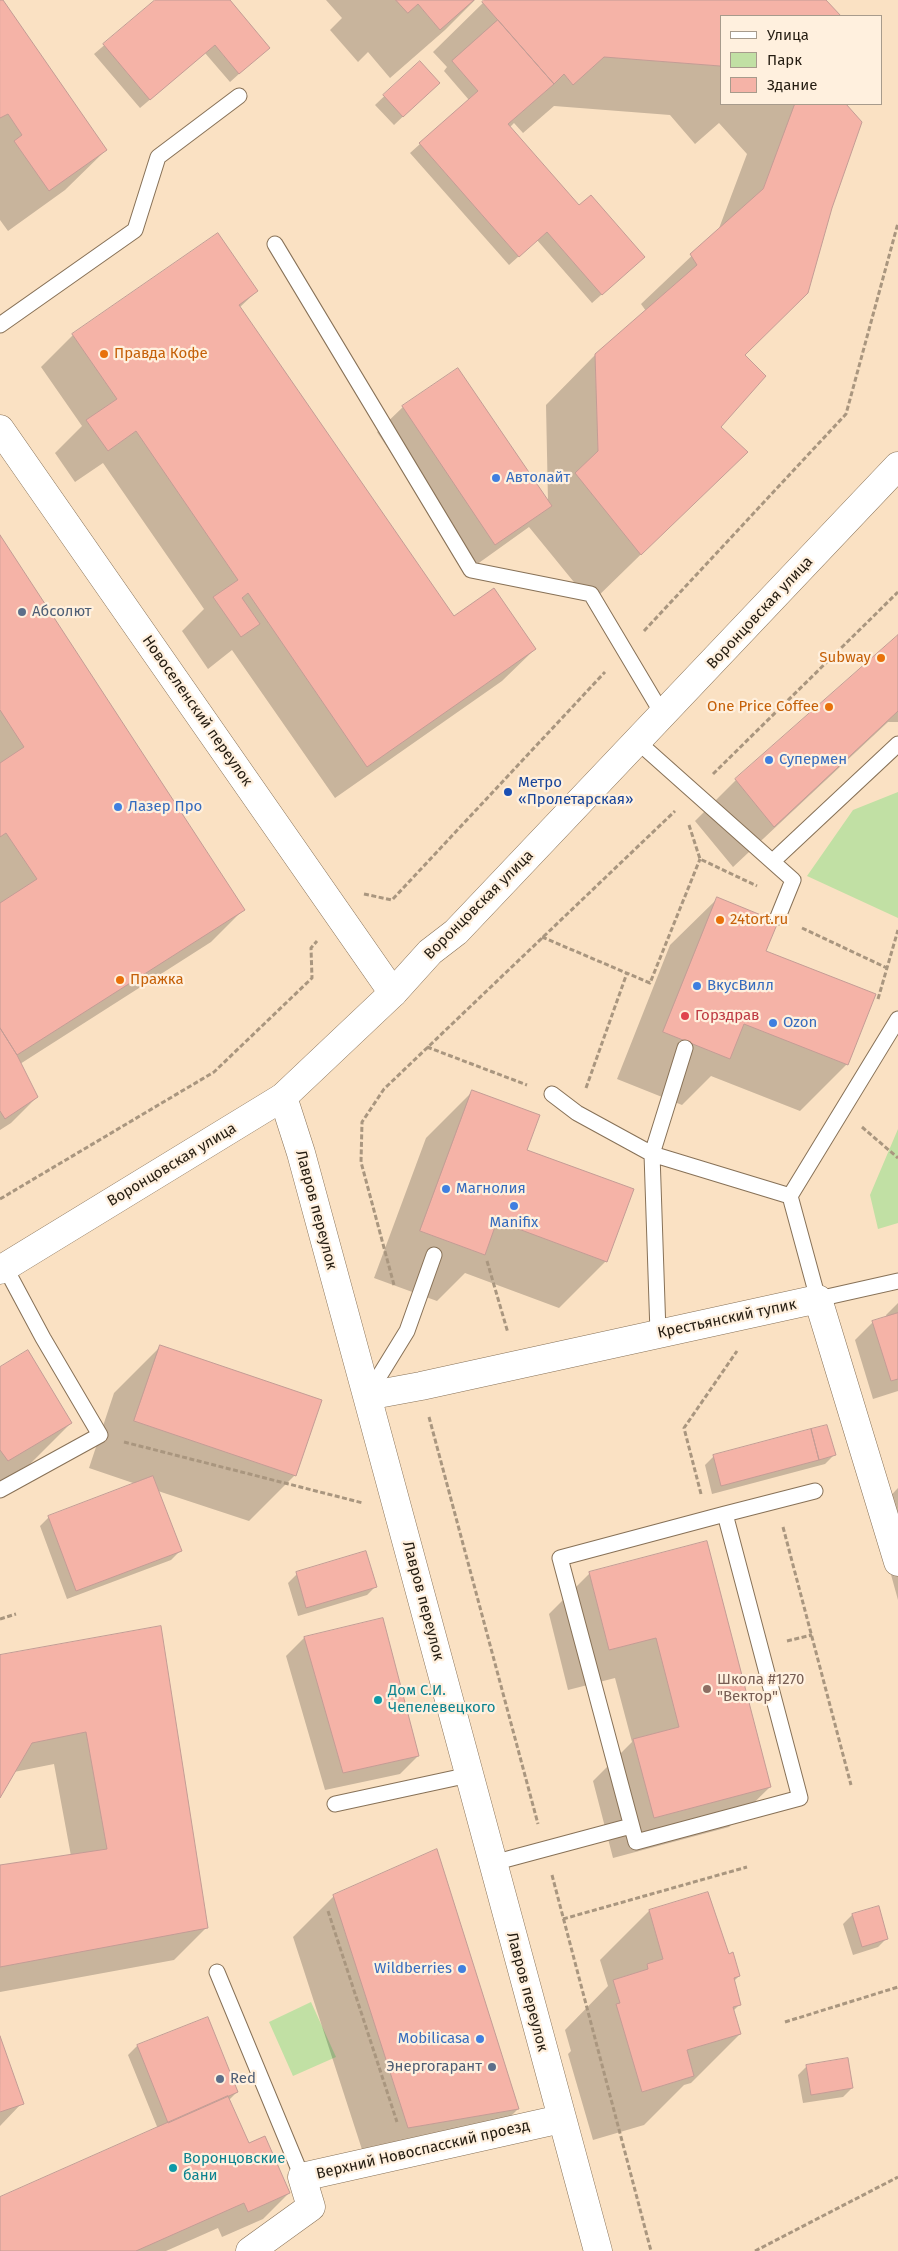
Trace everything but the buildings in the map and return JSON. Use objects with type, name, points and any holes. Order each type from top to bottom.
[{"type":"street","name":"Новоселенский переулок","points":[[0,430],[393,993]]},
{"type":"street","name":"Воронцовская улица","points":[[2,1268],[283,1097],[393,993],[430,952],[456,932],[898,466]]},
{"type":"street","name":"Лавров переулок","points":[[283,1097],[301,1153],[598,2251]]},
{"type":"street","name":"Крестьянский тупик","points":[[367,1396],[421,1386],[818,1299]]},
{"type":"street","points":[[818,1299],[898,1562]]},
{"type":"street","name":"Верхний Новоспасский проезд","points":[[253,2250],[311,2207],[302,2177],[561,2119]]},
{"type":"lane","points":[[0,325],[135,230],[158,157],[239,96]]},
{"type":"lane","points":[[275,244],[471,570],[590,594],[663,715]]},
{"type":"lane","points":[[638,742],[793,880],[778,917]]},
{"type":"lane","points":[[773,862],[898,744]]},
{"type":"lane","points":[[898,1019],[790,1196],[818,1299],[898,1281]]},
{"type":"lane","points":[[658,1333],[652,1154],[686,1048]]},
{"type":"lane","points":[[552,1094],[577,1113],[652,1154],[790,1196]]},
{"type":"lane","points":[[367,1396],[407,1331],[434,1255]]},
{"type":"lane","points":[[0,1490],[100,1435],[2,1268]]},
{"type":"lane","points":[[725,1514],[800,1798],[636,1842],[560,1558],[725,1514],[815,1491]]},
{"type":"lane","points":[[335,1804],[469,1775]]},
{"type":"lane","points":[[493,1863],[631,1826]]},
{"type":"lane","points":[[217,1972],[302,2177]]},
{"type":"path","points":[[0,1199],[214,1072],[312,978],[311,948],[365,893],[392,900],[846,414],[898,223]]},
{"type":"path","points":[[542,938],[650,983],[700,859],[688,823]]},
{"type":"path","points":[[700,859],[785,900]]},
{"type":"path","points":[[778,917],[887,968]]},
{"type":"path","points":[[577,1113],[627,973]]},
{"type":"path","points":[[407,1331],[361,1162],[362,1122],[384,1089],[468,1008]]},
{"type":"path","points":[[427,1047],[552,1094]]},
{"type":"path","points":[[858,1124],[898,1158]]},
{"type":"path","points":[[487,1261],[517,1365]]},
{"type":"path","points":[[707,1519],[684,1428],[742,1343],[772,1310]]},
{"type":"path","points":[[421,1386],[651,2251]]},
{"type":"path","points":[[138,1446],[364,1503]]},
{"type":"path","points":[[776,1501],[851,1785]]},
{"type":"path","points":[[0,1619],[16,1614]]},
{"type":"path","points":[[563,1919],[747,1867]]},
{"type":"path","points":[[328,1912],[407,2153]]},
{"type":"path","points":[[785,2022],[898,1987]]},
{"type":"path","points":[[754,2251],[898,2177]]},
{"type":"green space","points":[[898,792],[898,918],[807,876],[853,810]]},
{"type":"green space","points":[[898,1129],[898,1223],[878,1229],[870,1195]]},
{"type":"green space","points":[[311,2002],[336,2057],[293,2076],[269,2022]]},
{"type":"place","name":"Правда Кофе","points":[[104,354]]},
{"type":"place","name":"Автолайт","points":[[496,478]]},
{"type":"place","name":"Абсолют","points":[[22,612]]},
{"type":"place","name":"Subway","points":[[881,658]]},
{"type":"place","name":"One Price Coffee","points":[[829,707]]},
{"type":"place","name":"Супермен","points":[[769,760]]},
{"type":"place","name":"Метро «Пролетарская»","points":[[508,792]]},
{"type":"place","name":"Лазер Про","points":[[118,807]]},
{"type":"place","name":"24tort.ru","points":[[720,920]]},
{"type":"place","name":"Пражка","points":[[120,980]]},
{"type":"place","name":"ВкусВилл","points":[[697,986]]},
{"type":"place","name":"Горздрав","points":[[685,1016]]},
{"type":"place","name":"Ozon","points":[[773,1023]]},
{"type":"place","name":"Магнолия","points":[[446,1189]]},
{"type":"place","name":"Manifix","points":[[514,1206]]},
{"type":"place","name":"Школа #1270 \"Вектор\"","points":[[707,1689]]},
{"type":"place","name":"Дом С.И. Чепелевецкого","points":[[378,1700]]},
{"type":"place","name":"Wildberries","points":[[462,1969]]},
{"type":"place","name":"Mobilicasa","points":[[480,2039]]},
{"type":"place","name":"Энергогарант","points":[[492,2067]]},
{"type":"place","name":"Red","points":[[220,2079]]},
{"type":"place","name":"Воронцовские бани","points":[[173,2168]]}]
